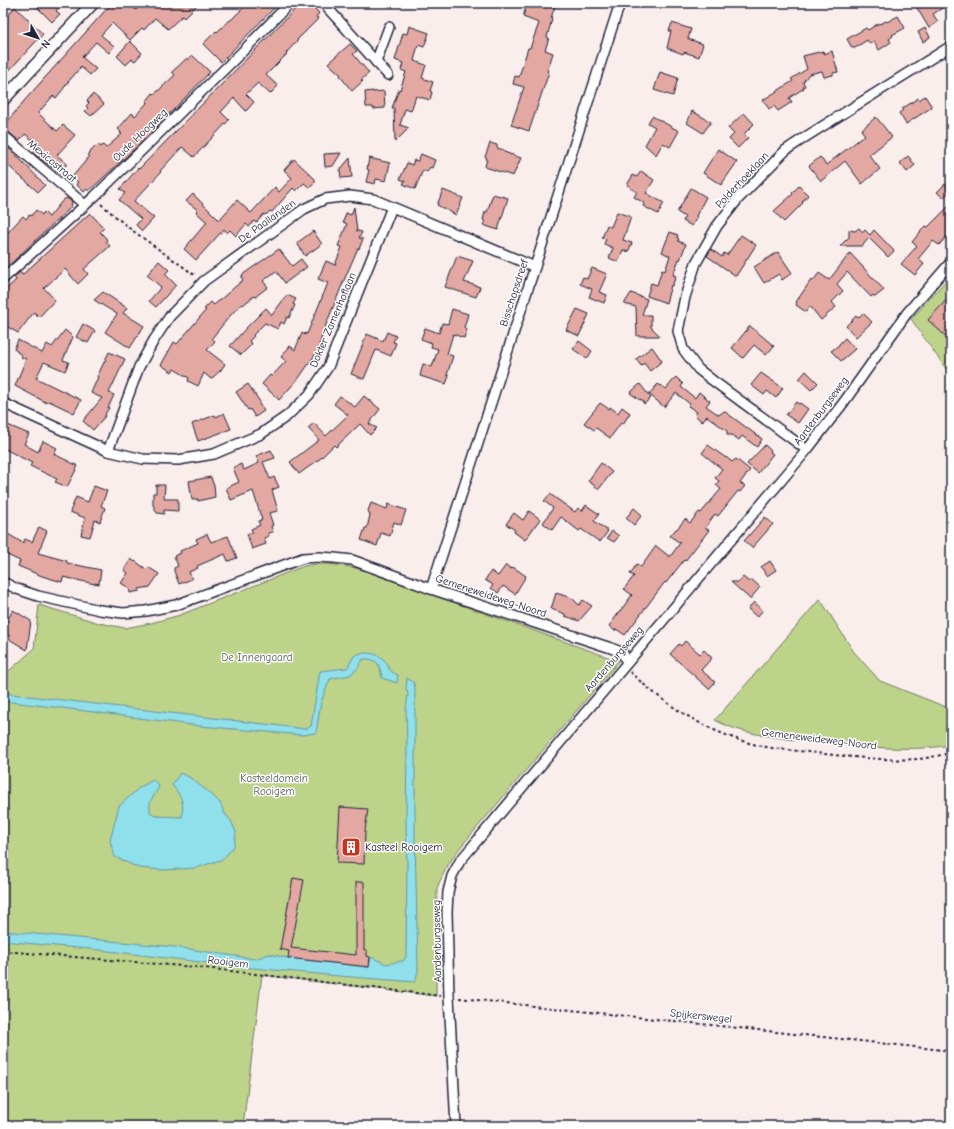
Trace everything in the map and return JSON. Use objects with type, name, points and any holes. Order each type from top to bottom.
[{"type":"street","points":[[3,100],[93,3]]},
{"type":"street","name":"Oude Hoogweg","points":[[3,279],[94,197],[290,3]]},
{"type":"street","points":[[323,3],[388,75]]},
{"type":"street","name":"Bisschopsdreef","points":[[431,590],[620,3]]},
{"type":"street","points":[[376,62],[389,27]]},
{"type":"street","name":"Polderhoeklaan","points":[[807,450],[698,369],[683,349],[678,331],[685,296],[696,264],[717,226],[738,199],[786,150],[951,46]]},
{"type":"street","name":"Mexicostraat","points":[[3,136],[85,205]]},
{"type":"street","name":"De Paallanden","points":[[108,451],[139,367],[154,340],[170,316],[204,281],[304,210],[325,199],[350,196],[374,199],[535,267]]},
{"type":"street","name":"Dokter Zamenhoflaan","points":[[3,403],[108,451],[143,459],[178,460],[214,454],[261,434],[287,416],[309,395],[328,367],[392,207]]},
{"type":"street","name":"Aardenburgseweg","points":[[456,1126],[449,997],[447,906],[448,892],[452,876],[460,861],[807,450],[844,402],[907,314],[951,262]]},
{"type":"street","name":"Gemeneweideweg-Noord","points":[[3,582],[17,589],[38,596],[100,610],[124,613],[146,611],[176,605],[303,558],[319,557],[352,560],[431,590],[611,648],[623,653],[626,663]]},
{"type":"path","points":[[94,197],[129,228],[204,281]]},
{"type":"path","name":"Gemeneweideweg-Noord","points":[[626,663],[629,671],[649,689],[681,712],[712,729],[745,742],[762,746],[834,755],[876,758],[919,759],[951,753]]},
{"type":"path","name":"Rooigem","points":[[3,950],[205,968],[449,997]]},
{"type":"path","name":"Spijkerswegel","points":[[449,997],[951,1051]]},
{"type":"green space","points":[[951,275],[951,376],[911,319]]},
{"type":"green space","name":"Kasteeldomein Rooigem","points":[[330,564],[363,570],[619,661],[464,843],[445,870],[437,888],[436,996],[262,975],[243,1126],[3,1126],[3,676],[34,649],[39,605],[99,623],[125,628],[180,615],[304,566]]},
{"type":"green space","points":[[820,599],[854,652],[880,681],[951,709],[951,745],[925,748],[899,748],[810,742],[751,733],[736,729],[715,720]]},
{"type":"water","points":[[361,653],[373,654],[381,657],[389,669],[398,675],[397,683],[382,678],[379,666],[375,661],[363,659],[358,668],[350,675],[330,679],[321,702],[316,733],[302,735],[200,726],[3,701],[3,693],[306,729],[311,726],[320,671],[347,668],[354,656]]},
{"type":"water","points":[[407,678],[414,683],[415,689],[415,838],[418,971],[415,982],[242,967],[100,950],[3,941],[3,931],[175,947],[255,959],[269,954],[288,958],[369,967],[371,957],[386,964],[403,961],[406,957]]},
{"type":"water","points":[[180,773],[189,777],[210,793],[220,803],[236,832],[234,846],[223,859],[196,868],[163,870],[139,868],[115,857],[110,841],[119,806],[139,788],[153,780],[159,787],[150,802],[150,812],[156,816],[182,817],[182,800],[172,785]]},
{"type":"building","points":[[33,3],[63,3],[56,11],[60,14],[52,22]]},
{"type":"building","points":[[112,3],[129,3],[136,10],[142,3],[199,3],[184,18],[182,16],[168,29],[155,18],[144,30],[142,28],[130,40],[112,23],[101,35],[114,46],[109,53],[96,42],[82,57],[96,69],[90,75],[81,67],[56,98],[53,96],[38,113],[57,131],[63,125],[75,135],[57,155],[67,164],[59,173],[33,153],[39,145],[25,134],[19,141],[3,127],[24,101]]},
{"type":"building","points":[[248,3],[279,3],[221,62],[203,44]]},
{"type":"building","points":[[301,3],[309,3],[319,13],[316,17],[318,18],[297,40],[286,53],[287,54],[266,75],[278,86],[270,94],[258,83],[246,94],[254,102],[246,111],[234,98],[221,112],[229,120],[194,157],[182,147],[134,201],[154,218],[142,231],[136,225],[141,219],[119,200],[125,193],[120,189],[138,168],[139,169]]},
{"type":"building","points":[[527,3],[556,3],[551,18],[547,37],[549,38],[545,50],[553,53],[547,72],[549,72],[529,131],[511,125],[524,87],[513,84],[515,76],[519,77],[528,48],[530,48],[539,23],[523,17]]},
{"type":"building","points":[[914,3],[950,3],[933,14],[938,22],[929,28]]},
{"type":"building","points":[[15,7],[43,34],[3,77],[3,25],[6,21],[4,20]]},
{"type":"building","points":[[898,16],[905,28],[892,35],[893,36],[889,39],[891,42],[879,50],[874,41],[870,44],[867,40],[855,48],[852,48],[847,39],[866,28],[868,30],[879,23],[887,22]]},
{"type":"building","points":[[672,23],[691,29],[688,39],[703,44],[699,57],[684,52],[683,54],[667,48],[671,31],[669,31]]},
{"type":"building","points":[[409,26],[429,33],[424,47],[418,45],[414,61],[426,65],[422,78],[433,82],[430,91],[432,92],[430,100],[416,96],[411,111],[405,109],[400,125],[409,128],[395,142],[394,108],[392,108],[406,72],[401,70],[403,63],[395,60],[403,33],[407,34]]},
{"type":"building","points":[[925,28],[930,37],[923,42],[918,32]]},
{"type":"building","points":[[130,41],[142,53],[135,61],[132,59],[126,65],[117,56]]},
{"type":"building","points":[[350,44],[357,51],[353,54],[369,73],[352,91],[340,76],[341,75],[328,63]]},
{"type":"building","points":[[823,51],[824,54],[832,51],[838,72],[824,77],[822,71],[809,74],[803,82],[805,86],[803,87],[804,88],[789,98],[792,102],[778,111],[774,106],[769,109],[763,100],[793,81],[791,79],[807,69],[803,56]]},
{"type":"building","points":[[192,55],[210,72],[143,141],[89,191],[87,189],[84,192],[76,184],[78,182],[72,177],[89,157],[87,155],[98,144],[101,147],[103,145],[106,148],[122,134],[118,129],[132,113],[135,116],[147,103],[146,102],[153,93],[154,94],[158,91],[175,75],[172,72],[187,58],[188,60]]},
{"type":"building","points":[[660,72],[678,78],[673,96],[654,90]]},
{"type":"building","points":[[384,91],[385,108],[373,109],[373,107],[366,107],[365,92]]},
{"type":"building","points":[[93,94],[104,104],[91,116],[85,111],[88,108],[86,106],[89,103],[87,101]]},
{"type":"building","points":[[925,96],[932,107],[906,124],[899,113],[903,110],[902,109],[918,98],[919,100]]},
{"type":"building","points":[[692,111],[711,122],[703,133],[687,123]]},
{"type":"building","points":[[744,113],[754,124],[744,134],[748,138],[738,148],[729,139],[734,134],[728,128]]},
{"type":"building","points":[[652,116],[679,131],[670,147],[663,143],[656,155],[645,145],[655,127],[648,123]]},
{"type":"building","points":[[876,117],[892,137],[869,155],[880,169],[862,184],[845,161],[821,181],[809,166],[820,157],[826,165],[865,135],[861,130]]},
{"type":"building","points":[[3,143],[45,185],[38,192],[3,161]]},
{"type":"building","points":[[490,143],[497,145],[497,148],[504,150],[504,152],[521,158],[513,176],[485,167],[487,158],[485,157]]},
{"type":"building","points":[[718,149],[737,162],[721,185],[703,173]]},
{"type":"building","points":[[341,153],[333,166],[325,167],[324,154]]},
{"type":"building","points":[[421,154],[435,160],[432,168],[430,167],[427,172],[423,170],[415,189],[403,184],[405,181],[400,179],[407,163],[412,165],[414,160],[418,161]]},
{"type":"building","points":[[908,156],[915,165],[907,172],[900,163]]},
{"type":"building","points":[[350,158],[352,177],[341,178],[340,170]]},
{"type":"building","points":[[369,158],[390,163],[386,181],[376,179],[375,184],[366,182],[369,170],[367,169]]},
{"type":"building","points":[[294,159],[315,179],[315,182],[310,188],[304,183],[296,191],[293,188],[272,212],[270,211],[266,215],[264,214],[256,223],[254,221],[249,227],[246,224],[236,236],[230,230],[227,233],[224,229],[196,260],[184,249],[207,222],[196,212],[198,210],[186,201],[193,194],[219,220],[237,200],[251,213],[275,187],[279,192],[292,178],[284,170]]},
{"type":"building","points":[[641,171],[654,180],[646,193],[664,203],[658,214],[643,206],[644,203],[634,197],[637,192],[627,185],[633,175],[637,177]]},
{"type":"building","points":[[945,184],[951,190],[943,198],[937,192]]},
{"type":"building","points":[[799,186],[808,195],[802,202],[803,203],[784,222],[774,211],[793,194],[792,193]]},
{"type":"building","points":[[691,188],[706,197],[692,226],[683,221],[685,217],[677,212]]},
{"type":"building","points":[[443,190],[463,198],[456,215],[437,205]]},
{"type":"building","points":[[493,194],[508,198],[498,230],[483,225],[485,221],[483,220],[485,212],[487,212]]},
{"type":"building","points":[[67,198],[72,202],[71,207],[3,271],[3,239],[9,231],[23,216],[26,219],[36,210],[42,215],[44,212],[49,217],[63,200]]},
{"type":"building","points":[[951,204],[951,232],[939,245],[933,241],[918,259],[924,264],[915,275],[901,264],[917,246],[912,242],[925,226],[928,227]]},
{"type":"building","points":[[354,207],[357,231],[362,232],[359,238],[363,239],[325,327],[317,352],[299,378],[279,400],[262,384],[286,361],[281,357],[290,346],[295,350],[302,333],[305,335],[305,333],[307,334],[328,283],[318,279],[326,261],[335,265],[342,247],[338,246],[347,224],[343,222],[346,213],[351,215]]},
{"type":"building","points":[[617,212],[631,217],[623,240],[632,243],[628,252],[623,250],[618,262],[609,258],[613,248],[604,244],[606,239],[602,238],[607,225],[611,227]]},
{"type":"building","points":[[90,213],[104,228],[100,232],[106,238],[107,243],[110,246],[84,269],[88,274],[78,284],[65,269],[44,288],[55,300],[39,317],[34,312],[18,333],[3,324],[3,292],[16,280],[14,277],[20,272],[22,275]]},
{"type":"building","points":[[859,228],[863,232],[865,230],[870,235],[874,230],[894,251],[888,257],[869,238],[862,246],[840,246],[849,237],[849,230],[855,231]]},
{"type":"building","points":[[313,231],[322,244],[305,256],[297,243]]},
{"type":"building","points":[[670,232],[678,235],[678,241],[686,244],[673,275],[676,276],[672,286],[671,285],[666,303],[647,296],[651,283],[657,285],[662,270],[665,271],[670,256],[662,252]]},
{"type":"building","points":[[741,235],[756,245],[736,276],[707,256],[711,249],[722,257],[724,253],[727,255]]},
{"type":"building","points":[[279,249],[292,266],[301,259],[307,267],[285,283],[276,271],[263,281],[268,287],[243,305],[241,304],[229,317],[212,338],[215,341],[207,350],[225,364],[221,370],[211,379],[204,373],[198,386],[188,381],[189,378],[174,369],[172,372],[161,365],[174,342],[177,344],[211,302],[214,305],[243,280],[241,277],[243,276],[242,275]]},
{"type":"building","points":[[778,252],[792,273],[782,280],[779,274],[764,283],[754,267]]},
{"type":"building","points":[[850,253],[884,290],[875,297],[873,295],[871,297],[847,272],[837,284],[843,291],[832,302],[836,307],[821,320],[810,306],[806,312],[796,305],[796,302],[811,280],[813,281],[819,273],[829,280]]},
{"type":"building","points":[[457,256],[473,261],[464,282],[480,287],[476,297],[445,287]]},
{"type":"building","points":[[159,261],[169,270],[165,274],[176,285],[156,307],[149,301],[161,287],[147,275]]},
{"type":"building","points":[[592,268],[607,274],[599,292],[607,295],[604,303],[589,297],[592,289],[580,284],[583,277],[587,279]]},
{"type":"building","points":[[103,292],[127,308],[123,313],[144,326],[130,348],[105,332],[117,314],[94,300]]},
{"type":"building","points":[[631,293],[647,299],[642,315],[651,315],[651,327],[660,336],[637,336],[636,307],[624,304]]},
{"type":"building","points":[[287,295],[296,299],[289,318],[287,317],[284,324],[281,322],[278,329],[265,323],[253,335],[254,336],[249,341],[252,344],[241,355],[230,346],[266,308],[272,315]]},
{"type":"building","points":[[951,295],[951,341],[928,320]]},
{"type":"building","points":[[452,309],[468,314],[464,328],[467,329],[464,338],[453,334],[447,354],[453,356],[447,375],[449,376],[446,384],[420,376],[423,364],[432,367],[438,349],[431,347],[432,343],[421,339],[425,328],[439,333],[442,323],[448,324]]},
{"type":"building","points":[[577,309],[589,314],[579,336],[566,330]]},
{"type":"building","points":[[863,313],[872,322],[856,337],[846,326],[856,316],[858,318]]},
{"type":"building","points":[[83,324],[95,331],[88,343],[76,337]]},
{"type":"building","points":[[750,326],[774,346],[766,355],[754,345],[743,358],[732,348]]},
{"type":"building","points":[[65,330],[73,337],[63,360],[69,362],[65,371],[44,362],[36,378],[81,400],[74,413],[49,401],[47,403],[15,386],[26,359],[21,357],[22,355],[14,349],[18,340],[42,353],[47,344],[52,347]]},
{"type":"building","points":[[387,332],[396,336],[393,342],[396,343],[391,356],[376,350],[364,379],[351,374],[367,334],[383,341]]},
{"type":"building","points":[[845,338],[855,349],[841,361],[831,351]]},
{"type":"building","points":[[579,341],[592,351],[587,359],[573,349]]},
{"type":"building","points":[[652,347],[662,361],[650,371],[644,363],[641,366],[636,359]]},
{"type":"building","points":[[109,352],[125,359],[109,393],[114,395],[105,414],[106,415],[93,430],[83,421],[102,398],[91,393]]},
{"type":"building","points":[[806,371],[818,383],[811,390],[799,379]]},
{"type":"building","points":[[761,373],[783,388],[776,398],[767,391],[764,395],[751,385]]},
{"type":"building","points":[[676,377],[683,384],[681,387],[695,398],[699,392],[710,401],[706,406],[719,415],[724,411],[762,439],[757,447],[742,436],[739,440],[732,435],[727,435],[727,431],[707,416],[702,422],[695,415],[697,412],[688,406],[690,404],[676,393],[664,407],[649,394],[658,384],[666,389]]},
{"type":"building","points":[[248,384],[264,411],[255,417],[250,409],[248,410],[236,392]]},
{"type":"building","points":[[640,384],[651,398],[644,404],[641,399],[640,400],[630,393]]},
{"type":"building","points":[[340,396],[355,407],[364,396],[380,409],[369,424],[377,428],[370,435],[360,424],[336,447],[334,445],[321,458],[299,474],[290,462],[319,440],[308,428],[314,423],[326,436],[348,415],[334,404]]},
{"type":"building","points":[[796,402],[808,409],[798,423],[786,415]]},
{"type":"building","points":[[600,403],[609,409],[610,407],[618,413],[622,407],[630,413],[623,424],[621,423],[610,438],[596,428],[594,430],[584,423]]},
{"type":"building","points":[[224,413],[231,429],[198,441],[192,424]]},
{"type":"building","points":[[3,423],[29,434],[24,444],[38,452],[43,441],[57,448],[54,454],[78,466],[67,487],[55,482],[57,479],[30,466],[32,463],[3,448]]},
{"type":"building","points":[[708,445],[732,462],[736,459],[750,470],[740,483],[745,486],[740,492],[738,491],[718,516],[715,514],[705,528],[709,530],[685,561],[684,560],[666,583],[665,582],[625,635],[616,629],[615,631],[609,626],[632,595],[624,589],[634,576],[630,574],[637,564],[641,567],[656,546],[670,557],[680,543],[670,536],[685,519],[690,523],[699,512],[701,513],[721,489],[716,485],[719,481],[715,478],[722,469],[702,453]]},
{"type":"building","points":[[765,445],[773,454],[758,473],[747,464]]},
{"type":"building","points":[[271,450],[275,458],[263,462],[270,479],[274,477],[279,487],[272,490],[278,511],[269,513],[273,525],[271,526],[273,532],[268,533],[269,536],[264,538],[266,544],[252,549],[247,534],[253,533],[251,529],[260,525],[258,521],[262,520],[253,491],[231,500],[226,488],[239,482],[233,468],[241,464],[244,470],[259,463],[256,456]]},
{"type":"building","points":[[601,463],[612,472],[599,489],[588,481]]},
{"type":"building","points":[[211,477],[214,484],[215,497],[198,501],[198,499],[192,500],[189,481]]},
{"type":"building","points":[[156,485],[165,485],[164,499],[178,499],[178,511],[164,510],[164,514],[157,513],[153,505],[153,493],[156,493]]},
{"type":"building","points":[[94,486],[107,491],[101,506],[105,508],[100,522],[95,520],[90,537],[81,535],[85,518],[70,512],[76,497],[88,502]]},
{"type":"building","points":[[550,494],[575,512],[578,508],[582,511],[586,505],[599,514],[594,521],[608,531],[600,542],[581,529],[579,531],[561,517],[552,530],[543,523],[553,508],[544,501]]},
{"type":"building","points":[[371,503],[387,509],[388,504],[406,510],[401,525],[394,522],[390,536],[381,533],[377,546],[361,540],[365,528],[367,528],[370,515],[368,511]]},
{"type":"building","points":[[634,508],[642,515],[634,525],[626,518]]},
{"type":"building","points":[[529,511],[540,519],[525,540],[514,532],[515,530],[506,524],[514,513],[523,520]]},
{"type":"building","points":[[765,517],[773,524],[752,548],[744,541]]},
{"type":"building","points":[[39,527],[47,531],[38,553],[67,561],[67,563],[101,570],[99,584],[63,577],[62,582],[42,576],[18,566],[20,561],[3,553],[3,531],[23,543],[25,539],[32,542]]},
{"type":"building","points":[[612,531],[619,536],[614,542],[607,538]]},
{"type":"building","points":[[207,534],[211,542],[228,536],[237,558],[228,561],[225,554],[197,566],[198,568],[189,572],[192,579],[179,584],[174,571],[174,568],[178,566],[174,556],[181,553],[180,551],[198,543],[196,539]]},
{"type":"building","points":[[131,559],[146,569],[148,567],[159,574],[150,587],[139,589],[140,591],[130,593],[129,588],[121,583],[128,573],[124,570]]},
{"type":"building","points":[[770,561],[776,570],[767,576],[761,567]]},
{"type":"building","points":[[506,565],[511,569],[513,567],[526,576],[515,594],[503,586],[498,593],[491,588],[493,585],[485,580],[491,571],[498,576]]},
{"type":"building","points":[[743,577],[749,582],[751,579],[760,587],[750,599],[731,582],[739,582]]},
{"type":"building","points":[[556,593],[572,598],[579,605],[583,600],[592,606],[579,621],[565,616],[565,614],[551,609]]},
{"type":"building","points":[[754,602],[763,610],[757,617],[748,609]]},
{"type":"building","points":[[13,610],[31,621],[27,650],[9,639],[10,636],[3,633],[3,628]]},
{"type":"building","points":[[685,641],[700,654],[704,650],[712,658],[701,670],[715,682],[709,689],[670,654],[679,644],[681,646]]},
{"type":"building","name":"Kasteel Rooigem","points":[[340,807],[368,809],[365,831],[364,864],[337,863]]},
{"type":"building","points":[[293,878],[304,880],[291,948],[356,955],[356,882],[364,882],[364,950],[367,950],[367,956],[370,957],[369,967],[288,958],[289,951],[280,949]]},
{"type":"place","name":"Kasteel Rooigem","points":[[351,847]]},
{"type":"park label","name":"De Innengaard","points":[[257,657]]}]
